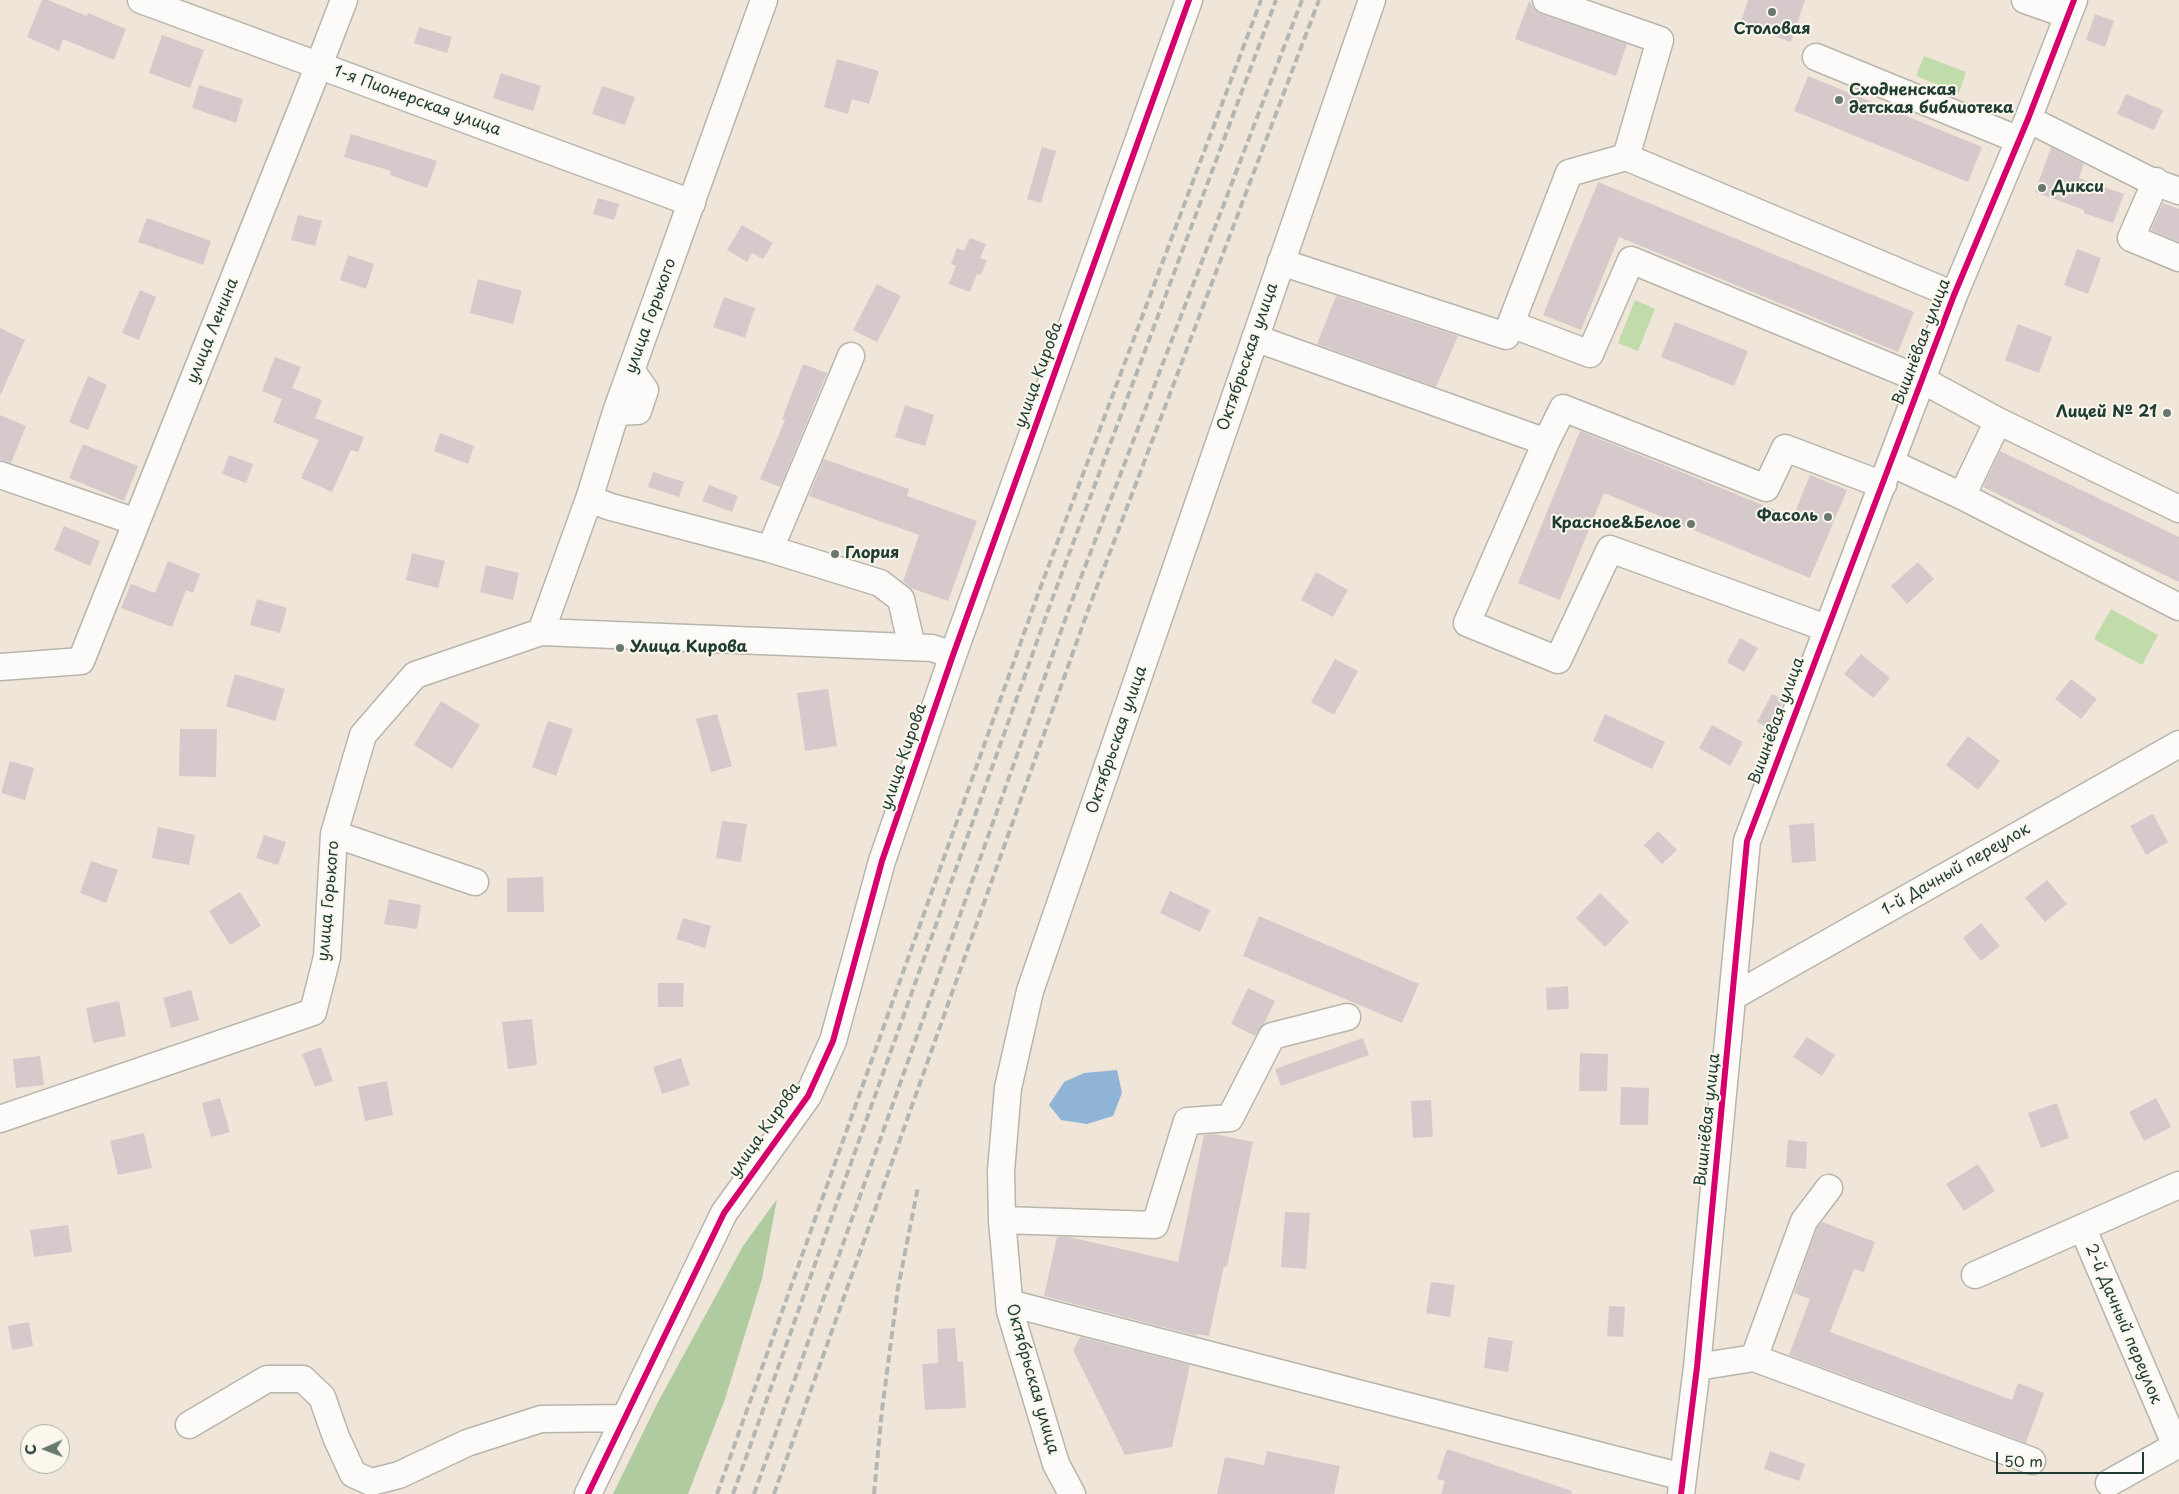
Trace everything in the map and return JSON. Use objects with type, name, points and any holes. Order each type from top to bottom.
[{"type":"street","name":"1-я Пионерская улица","points":[[141,0],[692,203]]},
{"type":"street","name":"улица Ленина","points":[[0,667],[81,661],[344,0]]},
{"type":"street","name":"улица Горького","points":[[541,632],[589,499],[616,412],[764,0]]},
{"type":"street","name":"улица Кирова","points":[[588,1494],[724,1213],[808,1096],[834,1041],[882,861],[953,655],[1189,0]]},
{"type":"street","name":"Октябрьская улица","points":[[1072,1494],[1056,1464],[1010,1311],[1002,1220],[1001,1171],[1008,1088],[1030,991],[1372,0]]},
{"type":"street","points":[[1546,0],[1660,40],[1626,157]]},
{"type":"street","points":[[2025,0],[2071,8]]},
{"type":"street","name":"Вишнёвая улица","points":[[1682,1486],[1697,1367],[1734,996],[1747,841],[1826,628],[1887,474],[1954,295],[2024,130],[2071,8]]},
{"type":"street","points":[[1816,57],[2024,130],[2168,186],[2131,238],[2179,258]]},
{"type":"street","points":[[1281,262],[1506,336],[1569,173],[1626,157],[1954,295]]},
{"type":"street","points":[[1511,324],[1590,354],[1631,260],[1922,380],[1998,420],[2179,509]]},
{"type":"street","points":[[1255,338],[1546,442]]},
{"type":"street","points":[[770,549],[851,356]]},
{"type":"street","points":[[1826,628],[1610,549],[1558,660],[1467,623],[1546,442],[1563,408],[1766,488],[1785,448],[1887,474],[1962,496],[2179,607]]},
{"type":"street","points":[[1962,496],[1998,420]]},
{"type":"street","points":[[0,475],[136,522]]},
{"type":"street","points":[[589,499],[611,507],[770,549],[880,583],[901,599],[912,647]]},
{"type":"street","name":"улица Горького","points":[[0,1120],[312,1012],[327,957],[334,834],[363,735],[415,675],[541,632],[932,648],[953,655]]},
{"type":"street","name":"1-й Дачный переулок","points":[[1734,996],[2179,744]]},
{"type":"street","points":[[334,834],[475,882]]},
{"type":"street","points":[[1002,1220],[1155,1225],[1187,1121],[1230,1118],[1272,1036],[1347,1016]]},
{"type":"street","name":"2-й Дачный переулок","points":[[1975,1275],[2083,1229],[2179,1185]]},
{"type":"street","points":[[1754,1358],[1804,1221],[1829,1188]]},
{"type":"street","name":"2-й Дачный переулок","points":[[2083,1229],[2177,1445],[2109,1483]]},
{"type":"street","points":[[1009,1304],[1682,1486]]},
{"type":"street","points":[[1697,1367],[1754,1358],[2032,1460]]},
{"type":"street","points":[[189,1425],[266,1379],[303,1379],[322,1397],[336,1437],[353,1474],[371,1482],[399,1475],[467,1443],[540,1419],[625,1418]]},
{"type":"green space","points":[[1924,56],[1966,72],[1959,93],[1916,76]]},
{"type":"green space","points":[[1635,300],[1655,309],[1638,351],[1618,343]]},
{"type":"green space","points":[[2111,609],[2158,635],[2142,665],[2094,639]]},
{"type":"green space","points":[[777,1199],[762,1279],[725,1399],[688,1494],[613,1494],[658,1402],[743,1246]]},
{"type":"water","points":[[1117,1070],[1122,1093],[1113,1116],[1087,1124],[1061,1120],[1049,1105],[1064,1082],[1084,1073]]},
{"type":"building","points":[[42,0],[48,0],[87,16],[88,13],[126,29],[114,60],[63,39],[59,51],[27,37]]},
{"type":"building","name":"Столовая","points":[[1748,0],[1805,0],[1791,42],[1740,24]]},
{"type":"building","points":[[1529,1],[1535,10],[1541,14],[1627,44],[1616,76],[1515,39]]},
{"type":"building","points":[[2095,14],[2114,21],[2105,47],[2086,40]]},
{"type":"building","points":[[419,27],[452,37],[447,53],[414,43]]},
{"type":"building","points":[[162,35],[204,50],[190,88],[149,73]]},
{"type":"building","points":[[837,59],[879,71],[869,104],[852,99],[848,114],[824,107]]},
{"type":"building","points":[[501,73],[541,86],[533,111],[493,98]]},
{"type":"building","points":[[1808,76],[1982,147],[1968,182],[1794,111]]},
{"type":"building","points":[[199,85],[243,99],[236,123],[192,108]]},
{"type":"building","points":[[602,86],[635,97],[625,125],[592,114]]},
{"type":"building","points":[[2126,94],[2163,110],[2154,130],[2117,114]]},
{"type":"building","points":[[351,134],[437,161],[427,188],[390,175],[391,171],[344,157]]},
{"type":"building","points":[[1042,147],[1056,151],[1041,203],[1027,199]]},
{"type":"building","points":[[2051,147],[2084,164],[2079,178],[2124,194],[2113,223],[2035,192]]},
{"type":"building","points":[[1598,182],[1914,312],[1898,352],[1619,237],[1581,330],[1543,315]]},
{"type":"building","points":[[598,198],[619,204],[614,220],[593,214]]},
{"type":"building","points":[[2163,203],[2179,209],[2179,242],[2151,230]]},
{"type":"building","points":[[298,215],[322,221],[315,246],[291,240]]},
{"type":"building","points":[[147,218],[211,241],[203,265],[138,242]]},
{"type":"building","points":[[742,225],[773,243],[763,259],[752,253],[747,262],[727,250]]},
{"type":"building","points":[[970,238],[986,244],[980,258],[987,260],[981,275],[977,274],[970,292],[949,284],[956,266],[951,264],[957,248],[964,251]]},
{"type":"building","points":[[2077,249],[2101,258],[2088,294],[2064,285]]},
{"type":"building","points":[[348,255],[374,264],[366,289],[340,280]]},
{"type":"building","points":[[478,279],[522,291],[513,324],[470,313]]},
{"type":"building","points":[[877,284],[901,296],[877,342],[853,330]]},
{"type":"building","points":[[140,290],[156,297],[139,340],[122,333]]},
{"type":"building","points":[[1336,296],[1458,336],[1436,387],[1317,344]]},
{"type":"building","points":[[724,297],[755,308],[745,338],[713,327]]},
{"type":"building","points":[[1675,322],[1748,351],[1734,386],[1661,357]]},
{"type":"building","points":[[2018,324],[2052,337],[2039,373],[2005,360]]},
{"type":"building","points":[[0,328],[25,340],[0,396]]},
{"type":"building","points":[[275,357],[301,367],[292,388],[322,400],[315,418],[364,437],[358,452],[351,450],[332,492],[301,478],[319,440],[273,422],[282,399],[262,391]]},
{"type":"building","points":[[803,364],[827,373],[780,487],[760,479],[785,420],[782,419]]},
{"type":"building","points":[[88,376],[107,385],[88,430],[69,422]]},
{"type":"building","points":[[905,405],[934,415],[925,446],[895,437]]},
{"type":"building","points":[[0,415],[26,426],[11,463],[0,460]]},
{"type":"building","points":[[1580,431],[1793,517],[1810,475],[1847,490],[1810,578],[1604,493],[1560,600],[1518,583]]},
{"type":"building","points":[[440,433],[474,446],[468,464],[434,451]]},
{"type":"building","points":[[83,444],[138,466],[124,501],[69,478]]},
{"type":"building","points":[[2000,451],[2179,537],[2179,582],[1983,487]]},
{"type":"building","points":[[229,455],[253,464],[246,483],[222,474]]},
{"type":"building","points":[[824,459],[909,489],[907,496],[977,521],[948,601],[911,588],[903,581],[919,535],[809,496]]},
{"type":"building","points":[[653,472],[684,482],[679,497],[648,487]]},
{"type":"building","points":[[709,485],[738,496],[732,512],[702,501]]},
{"type":"building","points":[[64,526],[100,541],[90,566],[54,550]]},
{"type":"building","points":[[412,553],[445,561],[438,588],[406,580]]},
{"type":"building","points":[[168,561],[200,574],[193,593],[186,590],[172,627],[121,608],[131,584],[155,593]]},
{"type":"building","points":[[1918,562],[1934,579],[1907,604],[1891,586]]},
{"type":"building","points":[[486,565],[519,573],[513,600],[480,592]]},
{"type":"building","points":[[1316,572],[1348,590],[1333,617],[1301,600]]},
{"type":"building","points":[[257,599],[287,608],[280,633],[250,625]]},
{"type":"building","points":[[1740,638],[1758,648],[1744,672],[1727,662]]},
{"type":"building","points":[[1861,654],[1890,678],[1873,698],[1844,674]]},
{"type":"building","points":[[1335,659],[1358,671],[1334,715],[1311,702]]},
{"type":"building","points":[[235,674],[285,689],[275,721],[226,706]]},
{"type":"building","points":[[2071,679],[2097,699],[2081,719],[2055,699]]},
{"type":"building","points":[[828,689],[837,746],[805,751],[797,693]]},
{"type":"building","points":[[1772,694],[1784,700],[1770,729],[1757,722]]},
{"type":"building","points":[[441,701],[480,725],[452,769],[414,745]]},
{"type":"building","points":[[717,714],[732,766],[711,772],[696,719]]},
{"type":"building","points":[[1605,714],[1665,742],[1652,769],[1593,741]]},
{"type":"building","points":[[548,721],[573,729],[556,776],[532,767]]},
{"type":"building","points":[[1712,725],[1743,742],[1730,766],[1699,748]]},
{"type":"building","points":[[180,729],[217,729],[216,777],[179,776]]},
{"type":"building","points":[[1968,736],[2000,761],[1978,790],[1946,765]]},
{"type":"building","points":[[10,761],[34,768],[25,800],[1,793]]},
{"type":"building","points":[[2153,814],[2168,842],[2146,855],[2130,826]]},
{"type":"building","points":[[722,821],[747,824],[741,862],[716,858]]},
{"type":"building","points":[[1814,823],[1816,861],[1792,863],[1789,825]]},
{"type":"building","points":[[158,827],[195,835],[189,865],[152,858]]},
{"type":"building","points":[[1658,831],[1677,850],[1662,864],[1644,845]]},
{"type":"building","points":[[264,835],[286,842],[278,865],[256,858]]},
{"type":"building","points":[[91,861],[118,870],[106,903],[80,893]]},
{"type":"building","points":[[543,877],[544,912],[507,912],[507,878]]},
{"type":"building","points":[[2047,880],[2067,904],[2045,922],[2025,898]]},
{"type":"building","points":[[1170,891],[1210,910],[1200,932],[1160,913]]},
{"type":"building","points":[[240,892],[261,926],[230,945],[209,911]]},
{"type":"building","points":[[1600,893],[1629,922],[1605,947],[1576,918]]},
{"type":"building","points":[[389,899],[421,905],[417,929],[384,924]]},
{"type":"building","points":[[1259,916],[1419,984],[1402,1023],[1243,956]]},
{"type":"building","points":[[683,918],[711,926],[705,948],[676,939]]},
{"type":"building","points":[[1981,923],[2000,946],[1981,961],[1963,938]]},
{"type":"building","points":[[658,983],[684,983],[683,1007],[658,1007]]},
{"type":"building","points":[[1568,986],[1569,1009],[1547,1010],[1546,988]]},
{"type":"building","points":[[1248,988],[1275,1001],[1264,1024],[1255,1036],[1231,1024]]},
{"type":"building","points":[[191,990],[199,1020],[171,1028],[163,998]]},
{"type":"building","points":[[119,1001],[126,1036],[93,1043],[86,1008]]},
{"type":"building","points":[[532,1019],[537,1065],[508,1069],[502,1022]]},
{"type":"building","points":[[1807,1037],[1835,1055],[1822,1076],[1793,1057]]},
{"type":"building","points":[[1363,1038],[1369,1055],[1281,1086],[1275,1069]]},
{"type":"building","points":[[321,1047],[333,1081],[315,1087],[302,1054]]},
{"type":"building","points":[[1580,1053],[1608,1054],[1607,1091],[1579,1091]]},
{"type":"building","points":[[40,1056],[44,1085],[16,1088],[13,1059]]},
{"type":"building","points":[[681,1058],[690,1085],[662,1094],[653,1067]]},
{"type":"building","points":[[387,1081],[393,1115],[365,1121],[358,1087]]},
{"type":"building","points":[[1621,1087],[1649,1088],[1648,1125],[1620,1125]]},
{"type":"building","points":[[220,1098],[230,1132],[211,1137],[202,1103]]},
{"type":"building","points":[[2156,1098],[2171,1127],[2144,1141],[2129,1112]]},
{"type":"building","points":[[1431,1100],[1433,1137],[1413,1138],[1411,1101]]},
{"type":"building","points":[[2057,1103],[2069,1138],[2041,1148],[2028,1113]]},
{"type":"building","points":[[144,1133],[152,1168],[118,1175],[110,1141]]},
{"type":"building","points":[[1214,1134],[1253,1142],[1227,1267],[1224,1266],[1209,1336],[1197,1334],[1197,1336],[1044,1296],[1057,1237],[1069,1237],[1178,1262],[1204,1135]]},
{"type":"building","points":[[1788,1140],[1807,1142],[1806,1169],[1786,1167]]},
{"type":"building","points":[[1978,1164],[1995,1191],[1964,1211],[1946,1184]]},
{"type":"building","points":[[1285,1212],[1310,1213],[1306,1269],[1281,1267]]},
{"type":"building","points":[[1822,1222],[1875,1242],[1864,1272],[1854,1269],[1830,1332],[2012,1400],[2018,1383],[2044,1393],[2026,1443],[1789,1355],[1810,1299],[1794,1293],[1817,1228]]},
{"type":"building","points":[[68,1225],[72,1252],[34,1257],[30,1230]]},
{"type":"building","points":[[1431,1282],[1455,1285],[1450,1317],[1426,1313]]},
{"type":"building","points":[[1609,1306],[1625,1307],[1623,1337],[1607,1336]]},
{"type":"building","points":[[29,1322],[33,1346],[12,1350],[8,1326]]},
{"type":"building","points":[[955,1328],[958,1362],[963,1361],[966,1408],[925,1410],[922,1364],[938,1363],[937,1329]]},
{"type":"building","points":[[1080,1337],[1190,1365],[1172,1447],[1125,1455],[1073,1350]]},
{"type":"building","points":[[1488,1337],[1513,1341],[1508,1372],[1484,1368]]},
{"type":"building","points":[[1447,1449],[1572,1491],[1571,1494],[1441,1494],[1445,1481],[1437,1479]]},
{"type":"building","points":[[1267,1451],[1340,1466],[1334,1494],[1217,1494],[1225,1457],[1264,1465]]},
{"type":"building","points":[[1770,1451],[1805,1464],[1799,1481],[1764,1469]]},
{"type":"railway","points":[[717,1494],[1038,594],[1261,0]]},
{"type":"railway","points":[[733,1494],[1050,605],[1276,0]]},
{"type":"railway","points":[[754,1494],[1070,606],[1302,0]]},
{"type":"railway","points":[[774,1494],[1087,613],[1319,0]]},
{"type":"railway","points":[[874,1494],[882,1410],[898,1288],[918,1187]]},
{"type":"cycle path","points":[[588,1494],[724,1213],[808,1096],[833,1041],[882,861],[953,655],[1189,0]]},
{"type":"cycle path","points":[[1681,1494],[1697,1367],[1747,841],[1954,295],[2028,119],[2074,0]]},
{"type":"place","name":"Столовая","points":[[1772,12]]},
{"type":"place","name":"Сходненская детская библиотека","points":[[1839,100]]},
{"type":"place","name":"Дикси","points":[[2042,188]]},
{"type":"place","name":"Лицей № 21","points":[[2167,413]]},
{"type":"place","name":"Фасоль","points":[[1828,517]]},
{"type":"place","name":"Красное&Белое","points":[[1691,524]]},
{"type":"place","name":"Глория","points":[[835,554]]},
{"type":"place","name":"Улица Кирова","points":[[620,648]]}]
